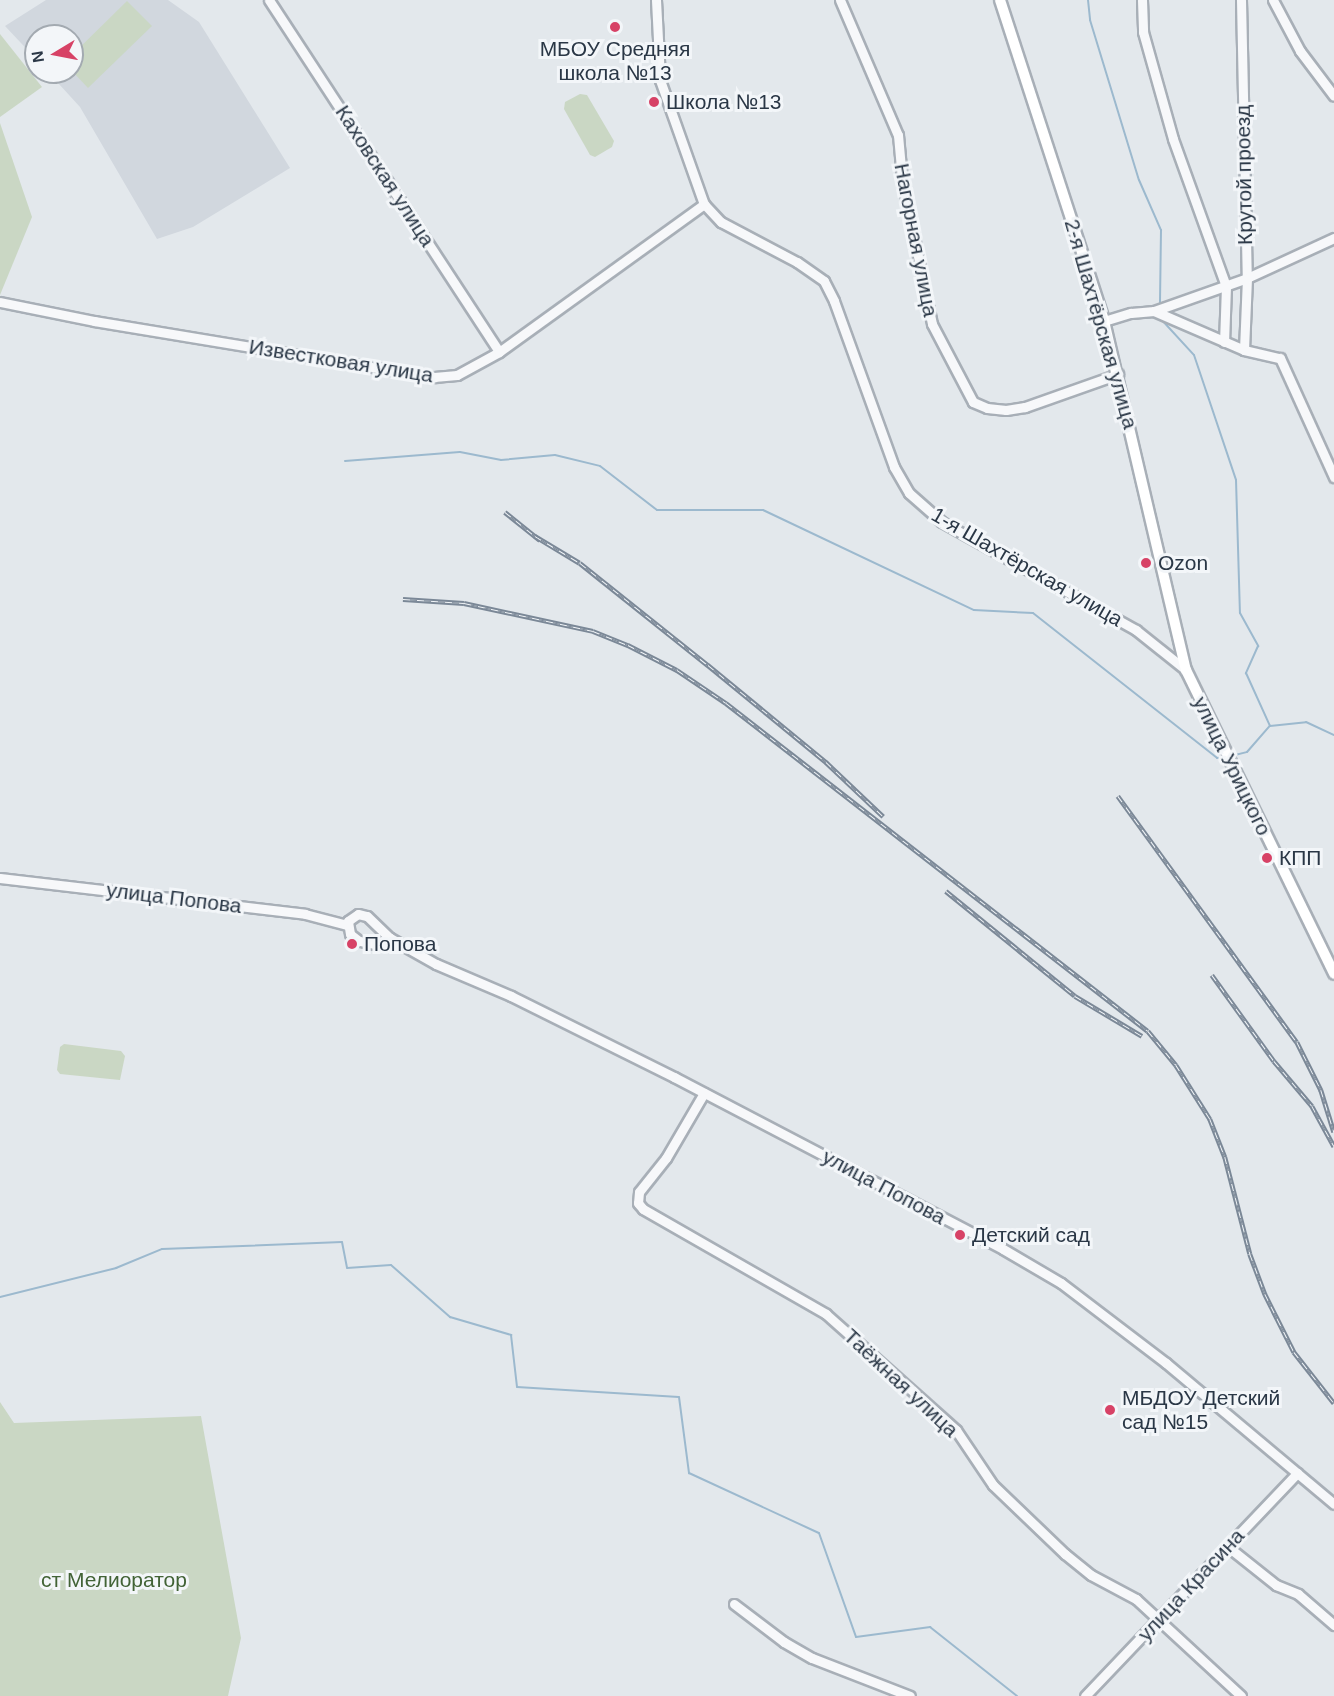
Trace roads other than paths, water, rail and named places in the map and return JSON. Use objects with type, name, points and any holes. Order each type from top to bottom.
[{"type":"main road","name":"2-я Шахтёрская улица","points":[[1000,0],[1104,321],[1182,655]]},
{"type":"main road","name":"улица Урицкого","points":[[1182,655],[1186,670],[1230,763],[1334,974]]},
{"type":"street","name":"Каховская улица","points":[[269,0],[499,352]]},
{"type":"street","points":[[656,0],[660,80],[704,204]]},
{"type":"street","name":"Нагорная улица","points":[[840,0],[898,135],[902,179],[932,324],[973,402],[987,408],[1006,410],[1025,407],[1118,374]]},
{"type":"street","points":[[1142,0],[1143,32],[1173,139],[1226,286],[1224,342]]},
{"type":"street","name":"Крутой проезд","points":[[1241,0],[1247,278],[1244,350]]},
{"type":"street","points":[[1273,0],[1300,51],[1334,96]]},
{"type":"street","name":"Известковая улица","points":[[0,302],[94,321],[434,377],[457,375],[499,352],[704,204]]},
{"type":"street","name":"1-я Шахтёрская улица","points":[[704,204],[721,222],[797,262],[824,281],[834,301],[894,467],[918,502],[942,522],[1136,630],[1157,644],[1186,670]]},
{"type":"street","points":[[1104,321],[1131,313],[1154,311],[1226,286],[1334,238]]},
{"type":"street","points":[[1154,311],[1244,350],[1280,358],[1334,477]]},
{"type":"street","name":"улица Попова","points":[[0,878],[305,914],[347,925]]},
{"type":"street","name":"улица Попова","points":[[390,938],[375,944],[359,941],[350,934],[347,925],[351,917],[362,914],[379,926],[390,938],[436,964],[511,996],[704,1093],[1003,1249],[1068,1287],[1166,1363],[1334,1504]]},
{"type":"street","name":"Таёжная улица","points":[[704,1093],[666,1158],[639,1192],[638,1203],[654,1217],[826,1314],[956,1430],[993,1485],[1065,1554],[1091,1575],[1136,1599],[1241,1696]]},
{"type":"street","name":"улица Красина","points":[[1085,1696],[1297,1473]]},
{"type":"street","points":[[1227,1546],[1276,1585],[1298,1594],[1334,1625]]},
{"type":"street","points":[[734,1604],[784,1642],[812,1658],[910,1696]]},
{"type":"waterway","points":[[1088,0],[1090,20],[1139,180],[1161,230],[1160,306]]},
{"type":"waterway","points":[[1160,318],[1194,355],[1236,480],[1240,613],[1258,646],[1246,673],[1270,726]]},
{"type":"waterway","points":[[345,461],[460,452],[501,460],[555,455],[600,466],[657,510],[763,510],[974,610],[1033,613],[1217,758],[1225,757]]},
{"type":"waterway","points":[[1231,756],[1247,752],[1270,726],[1306,722],[1334,735]]},
{"type":"waterway","points":[[0,1297],[116,1268],[162,1249],[342,1242],[347,1268],[391,1265],[450,1317],[511,1335],[517,1387],[679,1397],[689,1473],[819,1533],[856,1637],[930,1627],[1017,1696]]},
{"type":"railway","points":[[505,512],[540,540]]},
{"type":"railway","points":[[535,536],[580,563],[708,665],[826,762],[883,816]]},
{"type":"railway","points":[[403,599],[464,603],[593,631],[628,645],[677,670],[726,703],[1148,1031],[1176,1065],[1210,1119],[1225,1157],[1250,1254],[1265,1294],[1294,1352],[1334,1403]]},
{"type":"railway","points":[[1118,796],[1297,1042],[1321,1090],[1334,1132]]},
{"type":"railway","points":[[946,891],[1075,996],[1142,1036]]},
{"type":"railway","points":[[1212,975],[1274,1061],[1312,1106],[1334,1146]]},
{"type":"place","name":"МБОУ Средняя школа №13","points":[[615,27]]},
{"type":"place","name":"Школа №13","points":[[654,102]]},
{"type":"place","name":"Ozon","points":[[1146,563]]},
{"type":"place","name":"КПП","points":[[1267,858]]},
{"type":"place","name":"Попова","points":[[352,944]]},
{"type":"place","name":"Детский сад","points":[[960,1235]]},
{"type":"place","name":"МБДОУ Детский сад №15","points":[[1110,1410]]},
{"type":"park label","name":"ст Мелиоратор","points":[[114,1580]]}]
